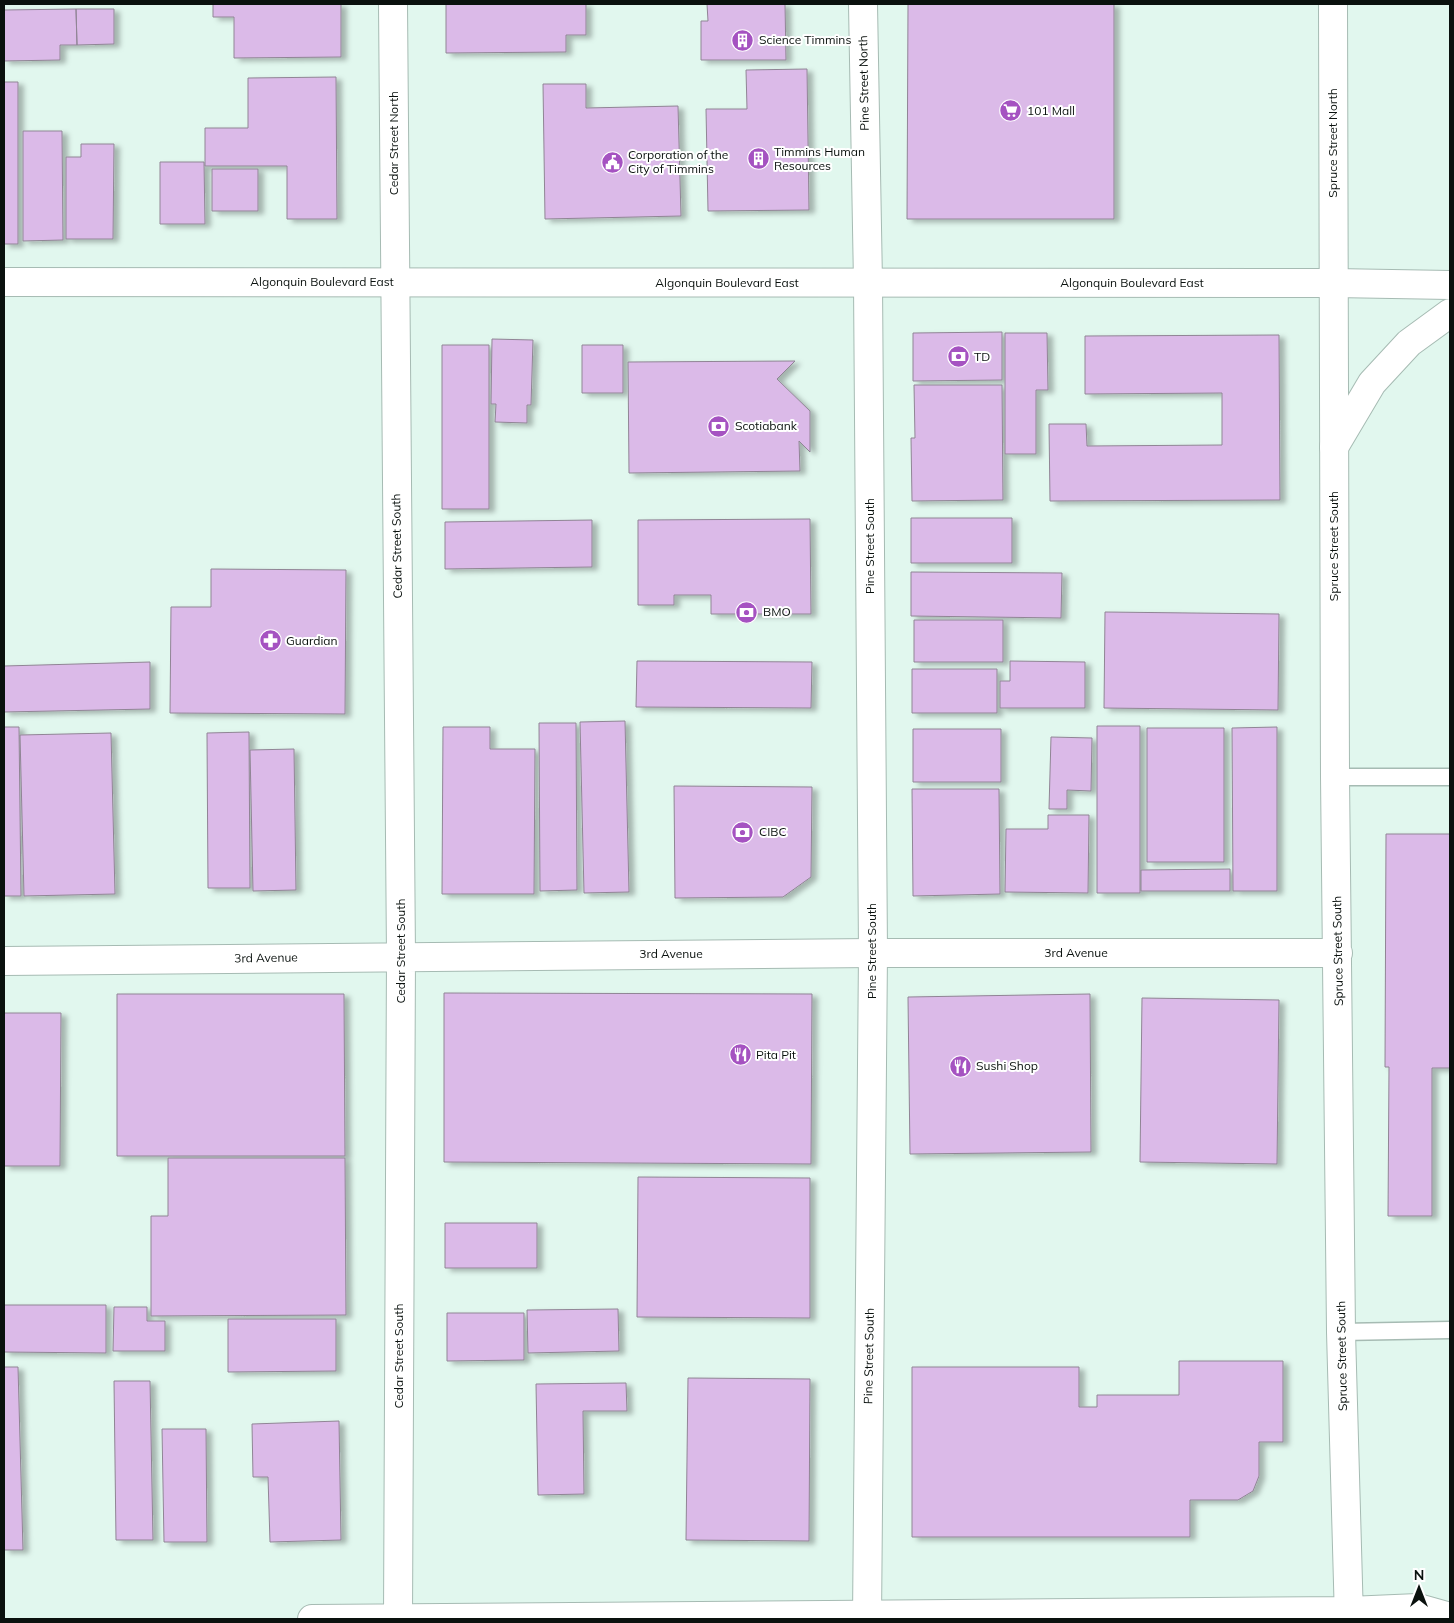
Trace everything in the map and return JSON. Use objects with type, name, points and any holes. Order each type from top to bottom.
[{"type":"street","name":"Cedar Street North","points":[[393,4],[395,282]]},
{"type":"street","name":"Pine Street North","points":[[863,4],[868,283]]},
{"type":"street","name":"Spruce Street North","points":[[1333,4],[1334,283]]},
{"type":"street","name":"Algonquin Boulevard East","points":[[4,282],[1334,283],[1450,285]]},
{"type":"street","name":"Cedar Street South","points":[[395,282],[401,956],[398,1618]]},
{"type":"street","name":"Pine Street South","points":[[867,1617],[873,953],[868,283]]},
{"type":"street","name":"Spruce Street South","points":[[1334,283],[1335,777],[1341,1332],[1349,1615]]},
{"type":"street","points":[[1334,447],[1372,383],[1409,343],[1450,313]]},
{"type":"street","name":"3rd Avenue","points":[[4,961],[873,953],[1338,953]]},
{"type":"street","points":[[312,1619],[1349,1615],[1418,1608],[1450,1616]]},
{"type":"lane","points":[[1335,777],[1450,777]]},
{"type":"lane","points":[[1341,1332],[1450,1330]]},
{"type":"building","points":[[213,4],[341,4],[341,57],[234,58],[234,17],[213,17]]},
{"type":"building","points":[[446,4],[586,4],[586,35],[566,35],[566,52],[446,53]]},
{"type":"building","name":"Science Timmins","points":[[707,4],[785,4],[786,60],[701,60],[701,21],[708,21]]},
{"type":"building","name":"101 Mall","points":[[908,4],[1114,4],[1114,219],[907,219]]},
{"type":"building","points":[[76,9],[77,45],[60,45],[60,60],[4,61],[4,10]]},
{"type":"building","points":[[76,9],[114,9],[114,44],[77,45]]},
{"type":"building","name":"Timmins Human Resources","points":[[807,69],[809,210],[708,211],[706,109],[747,109],[746,70]]},
{"type":"building","points":[[336,77],[337,219],[287,219],[287,166],[205,166],[205,128],[248,128],[248,78]]},
{"type":"building","points":[[4,82],[18,82],[18,244],[4,244]]},
{"type":"building","name":"Corporation of the City of Timmins","points":[[543,84],[586,84],[586,108],[678,106],[681,216],[545,219]]},
{"type":"building","points":[[23,131],[62,131],[63,240],[23,241]]},
{"type":"building","points":[[81,144],[114,144],[113,239],[66,239],[66,157],[81,157]]},
{"type":"building","points":[[160,162],[204,162],[205,224],[160,224]]},
{"type":"building","points":[[212,169],[258,169],[258,211],[212,211]]},
{"type":"building","name":"TD","points":[[1002,332],[1002,380],[913,381],[913,333]]},
{"type":"building","points":[[1005,333],[1047,333],[1048,390],[1036,390],[1036,454],[1005,454]]},
{"type":"building","points":[[1279,335],[1280,500],[1050,501],[1049,424],[1086,424],[1087,446],[1222,445],[1222,393],[1085,394],[1085,336]]},
{"type":"building","points":[[492,339],[533,340],[531,405],[527,405],[527,423],[495,422],[496,404],[491,404]]},
{"type":"building","points":[[442,345],[489,345],[489,509],[442,509]]},
{"type":"building","points":[[582,345],[623,345],[623,393],[582,393]]},
{"type":"building","name":"Scotiabank","points":[[795,361],[777,379],[810,411],[810,452],[799,441],[800,471],[629,473],[628,362]]},
{"type":"building","points":[[914,385],[1002,385],[1003,500],[912,501],[911,438],[915,438]]},
{"type":"building","points":[[911,518],[1012,518],[1012,563],[911,563]]},
{"type":"building","points":[[810,519],[811,614],[711,614],[711,595],[674,595],[674,605],[638,605],[638,520]]},
{"type":"building","points":[[592,520],[592,567],[445,569],[445,522]]},
{"type":"building","points":[[211,569],[346,570],[345,714],[170,713],[171,607],[211,607]]},
{"type":"building","points":[[911,572],[1062,573],[1061,618],[911,616]]},
{"type":"building","points":[[1105,612],[1279,614],[1278,710],[1104,708]]},
{"type":"building","points":[[914,620],[1003,620],[1003,662],[914,662]]},
{"type":"building","points":[[637,661],[812,662],[811,708],[636,707]]},
{"type":"building","points":[[1010,661],[1085,662],[1085,708],[1000,708],[1000,681],[1010,681]]},
{"type":"building","points":[[150,662],[150,709],[4,712],[4,666]]},
{"type":"building","points":[[912,669],[997,669],[997,713],[912,713]]},
{"type":"building","points":[[625,721],[629,892],[584,893],[580,722]]},
{"type":"building","points":[[539,723],[576,723],[577,890],[540,891]]},
{"type":"building","points":[[1097,726],[1140,726],[1140,893],[1097,893]]},
{"type":"building","points":[[4,727],[19,727],[21,896],[4,896]]},
{"type":"building","points":[[443,727],[490,727],[490,749],[535,749],[534,894],[442,894]]},
{"type":"building","points":[[1277,727],[1277,891],[1233,891],[1232,728]]},
{"type":"building","points":[[1147,728],[1224,728],[1224,862],[1147,862]]},
{"type":"building","points":[[913,729],[1001,729],[1001,782],[913,782]]},
{"type":"building","points":[[249,732],[250,888],[208,888],[207,733]]},
{"type":"building","points":[[111,733],[115,894],[24,896],[20,735]]},
{"type":"building","points":[[1051,737],[1092,738],[1091,791],[1067,790],[1067,809],[1049,809]]},
{"type":"building","points":[[294,749],[296,890],[253,891],[250,750]]},
{"type":"building","name":"CIBC","points":[[674,786],[812,787],[811,877],[783,897],[675,898]]},
{"type":"building","points":[[912,789],[999,789],[1000,894],[913,896]]},
{"type":"building","points":[[1048,815],[1089,815],[1088,893],[1005,892],[1006,829],[1048,829]]},
{"type":"building","points":[[1386,834],[1450,834],[1450,1068],[1432,1068],[1432,1216],[1388,1216],[1389,1067],[1385,1067]]},
{"type":"building","points":[[1230,869],[1230,891],[1141,891],[1141,870]]},
{"type":"building","points":[[444,993],[812,994],[811,1164],[444,1162]]},
{"type":"building","points":[[117,994],[344,994],[345,1156],[117,1156]]},
{"type":"building","points":[[1090,994],[1091,1152],[910,1154],[908,997]]},
{"type":"building","points":[[1142,998],[1279,1000],[1277,1164],[1140,1162]]},
{"type":"building","points":[[4,1013],[61,1013],[60,1166],[4,1166]]},
{"type":"building","points":[[168,1158],[345,1158],[346,1315],[151,1316],[151,1216],[168,1216]]},
{"type":"building","points":[[638,1177],[810,1178],[810,1318],[637,1317]]},
{"type":"building","points":[[445,1223],[537,1223],[537,1268],[445,1268]]},
{"type":"building","points":[[4,1305],[106,1305],[106,1353],[4,1352]]},
{"type":"building","points":[[114,1307],[147,1307],[147,1321],[165,1321],[165,1351],[113,1351]]},
{"type":"building","points":[[618,1309],[619,1351],[528,1353],[527,1310]]},
{"type":"building","points":[[447,1313],[524,1313],[524,1360],[447,1361]]},
{"type":"building","points":[[228,1319],[336,1319],[336,1371],[228,1372]]},
{"type":"building","points":[[1179,1361],[1283,1361],[1283,1442],[1259,1442],[1259,1476],[1253,1491],[1238,1500],[1190,1500],[1190,1537],[912,1537],[912,1367],[1079,1367],[1079,1407],[1097,1407],[1097,1395],[1179,1395]]},
{"type":"building","points":[[4,1367],[18,1367],[23,1550],[4,1550]]},
{"type":"building","points":[[688,1378],[810,1379],[809,1541],[686,1540]]},
{"type":"building","points":[[114,1381],[150,1381],[153,1540],[116,1540]]},
{"type":"building","points":[[626,1383],[627,1411],[583,1411],[584,1494],[538,1495],[536,1384]]},
{"type":"building","points":[[339,1421],[341,1540],[270,1542],[268,1477],[253,1477],[252,1424]]},
{"type":"building","points":[[162,1429],[206,1429],[207,1542],[164,1542]]},
{"type":"place","name":"Science Timmins","points":[[743,40]]},
{"type":"place","name":"101 Mall","points":[[1011,111]]},
{"type":"place","name":"Timmins Human Resources","points":[[758,159]]},
{"type":"place","name":"Corporation of the City of Timmins","points":[[612,162]]},
{"type":"place","name":"TD","points":[[958,357]]},
{"type":"place","name":"Scotiabank","points":[[719,426]]},
{"type":"place","name":"BMO","points":[[747,612]]},
{"type":"place","name":"Guardian","points":[[270,641]]},
{"type":"place","name":"CIBC","points":[[743,832]]},
{"type":"place","name":"Pita Pit","points":[[740,1055]]},
{"type":"place","name":"Sushi Shop","points":[[960,1066]]}]
